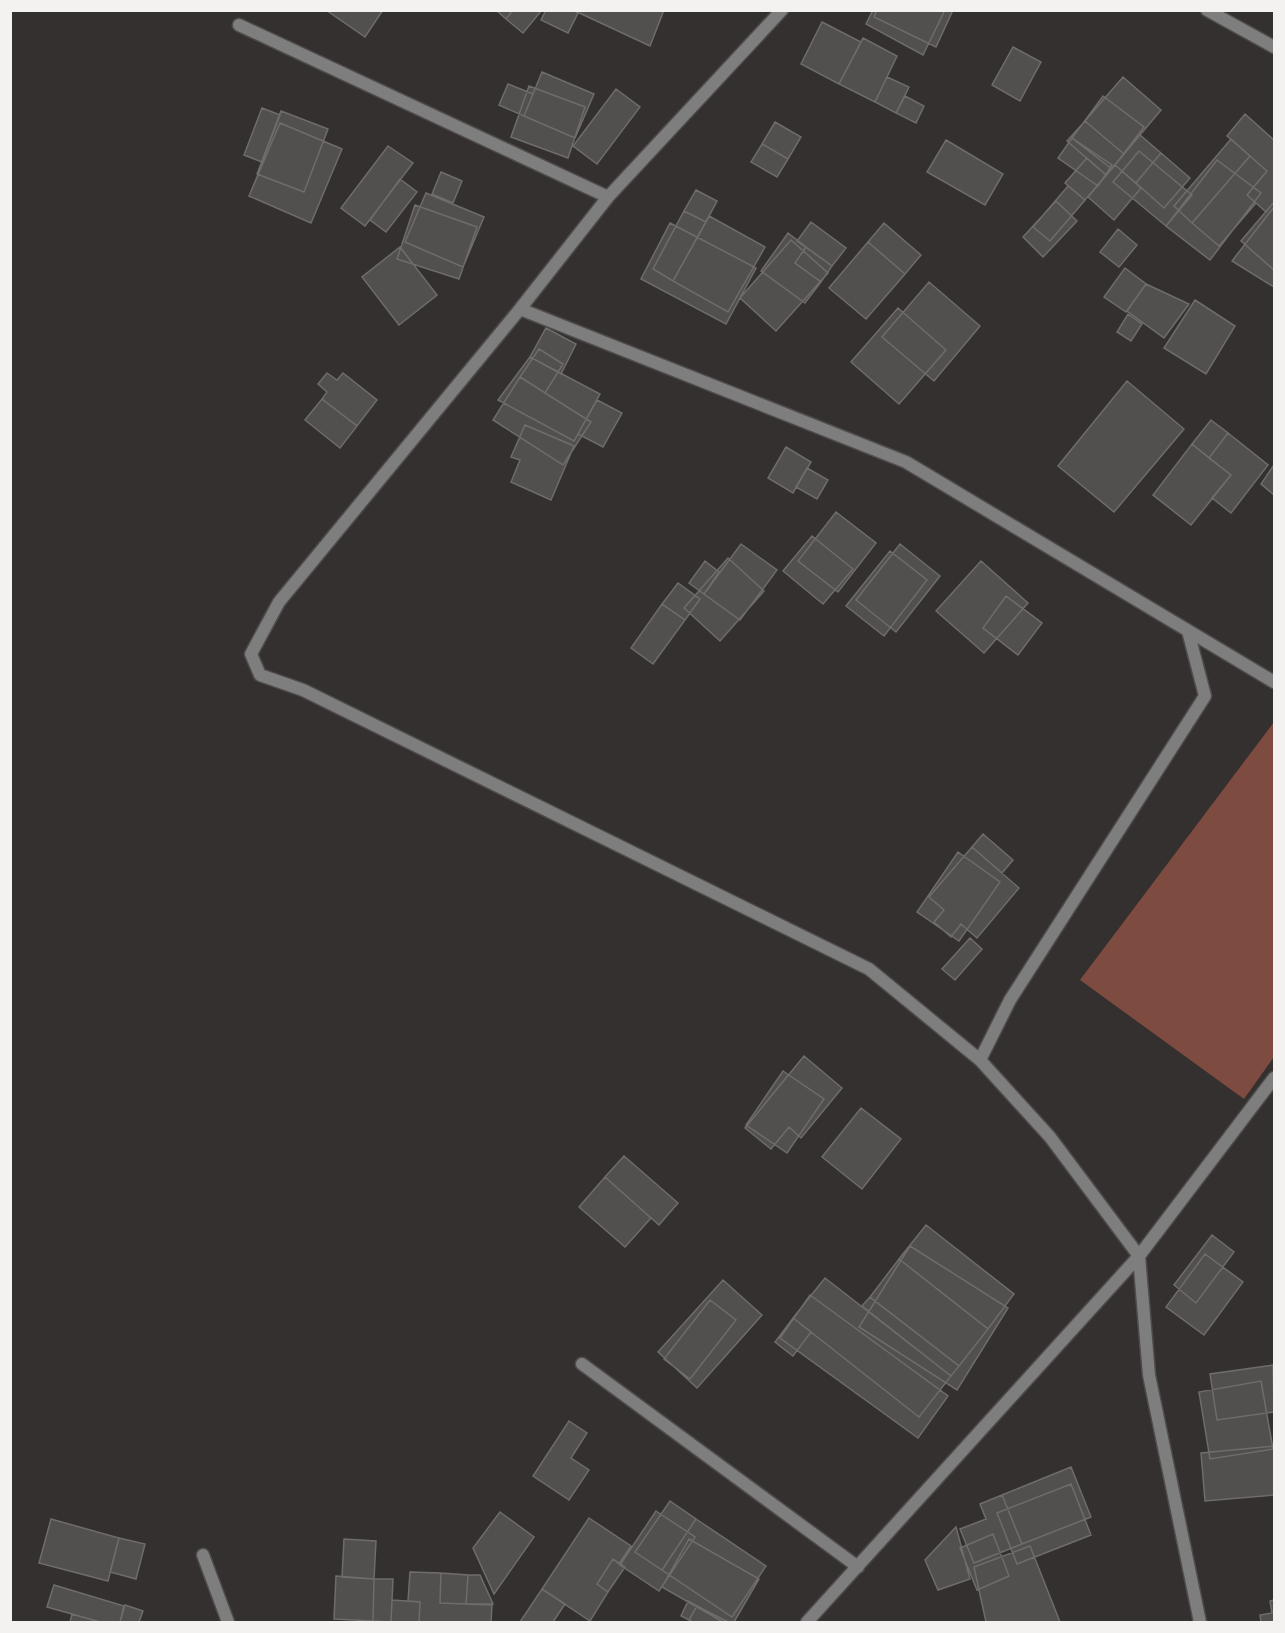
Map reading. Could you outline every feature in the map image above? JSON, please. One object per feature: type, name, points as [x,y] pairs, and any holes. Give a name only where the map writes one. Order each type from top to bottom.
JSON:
[{"type":"street","points":[[782,10],[608,197],[520,309],[279,602],[251,654],[260,675],[303,690],[869,969],[980,1060],[1050,1137],[1139,1256],[1149,1375],[1200,1623]]},
{"type":"street","points":[[1207,10],[1275,47]]},
{"type":"street","points":[[239,25],[608,197]]},
{"type":"street","points":[[520,309],[906,462],[1275,682]]},
{"type":"street","points":[[980,1060],[1010,1000],[1205,696],[1188,631]]},
{"type":"street","points":[[807,1623],[1139,1256],[1275,1078]]},
{"type":"street","points":[[582,1364],[858,1567]]},
{"type":"street","points":[[203,1555],[228,1623]]},
{"type":"shaded area","points":[[1274,722],[1274,1057],[1244,1099],[1080,980]]},
{"type":"building","points":[[326,10],[383,10],[365,37]]},
{"type":"building","points":[[496,10],[513,10],[506,19]]},
{"type":"building","points":[[513,10],[542,10],[523,33],[506,19]]},
{"type":"building","points":[[546,10],[573,10],[578,13],[568,33],[541,20]]},
{"type":"building","points":[[573,10],[664,10],[650,46]]},
{"type":"building","points":[[873,10],[945,10],[923,55],[866,24]]},
{"type":"building","points":[[877,10],[953,10],[936,47],[874,17]]},
{"type":"building","points":[[822,22],[861,42],[839,84],[801,64]]},
{"type":"building","points":[[863,38],[897,56],[875,102],[839,84]]},
{"type":"building","points":[[1013,47],[1041,62],[1020,101],[992,85]]},
{"type":"building","points":[[542,72],[594,94],[575,138],[524,116]]},
{"type":"building","points":[[887,77],[909,87],[896,113],[875,102]]},
{"type":"building","points":[[1123,77],[1161,110],[1124,154],[1085,121]]},
{"type":"building","points":[[508,84],[533,94],[524,116],[499,105]]},
{"type":"building","points":[[529,86],[585,107],[568,158],[511,137]]},
{"type":"building","points":[[616,89],[640,107],[597,164],[573,146]]},
{"type":"building","points":[[905,96],[924,106],[916,123],[896,113]]},
{"type":"building","points":[[1103,96],[1144,127],[1112,169],[1072,138]]},
{"type":"building","points":[[262,108],[280,115],[262,162],[244,155]]},
{"type":"building","points":[[281,111],[328,129],[304,192],[257,174]]},
{"type":"building","points":[[1245,114],[1274,140],[1274,202],[1266,212],[1247,195],[1267,171],[1227,136]]},
{"type":"building","points":[[1085,121],[1124,154],[1106,175],[1067,141]]},
{"type":"building","points":[[775,122],[801,137],[788,159],[762,144]]},
{"type":"building","points":[[280,123],[342,149],[311,223],[249,196]]},
{"type":"building","points":[[1140,135],[1161,153],[1136,183],[1115,165]]},
{"type":"building","points":[[1072,138],[1112,165],[1098,186],[1058,158]]},
{"type":"building","points":[[1231,139],[1250,156],[1192,223],[1174,206]]},
{"type":"building","points":[[946,140],[1003,174],[985,205],[927,172]]},
{"type":"building","points":[[762,144],[788,159],[777,177],[751,162]]},
{"type":"building","points":[[388,146],[413,163],[365,226],[341,208]]},
{"type":"building","points":[[1139,151],[1192,195],[1166,226],[1113,182]]},
{"type":"building","points":[[1161,153],[1190,178],[1164,208],[1136,183]]},
{"type":"building","points":[[1250,156],[1267,171],[1247,195],[1256,203],[1219,246],[1192,223]]},
{"type":"building","points":[[1087,158],[1106,175],[1085,200],[1065,183]]},
{"type":"building","points":[[1217,160],[1261,193],[1210,260],[1166,226]]},
{"type":"building","points":[[1115,165],[1141,188],[1114,220],[1088,197]]},
{"type":"building","points":[[441,172],[462,181],[453,203],[432,194]]},
{"type":"building","points":[[400,179],[417,192],[386,232],[370,220]]},
{"type":"building","points":[[1068,186],[1085,200],[1050,241],[1033,227]]},
{"type":"building","points":[[696,190],[717,201],[706,222],[684,211]]},
{"type":"building","points":[[426,193],[484,217],[463,267],[405,242]]},
{"type":"building","points":[[1056,201],[1077,221],[1043,257],[1023,237]]},
{"type":"building","points":[[1274,202],[1274,270],[1241,241]]},
{"type":"building","points":[[415,205],[477,227],[459,279],[397,259]]},
{"type":"building","points":[[1274,207],[1274,287],[1232,261]]},
{"type":"building","points":[[684,211],[706,222],[673,281],[653,269]]},
{"type":"building","points":[[709,216],[765,247],[728,312],[673,281]]},
{"type":"building","points":[[811,222],[846,248],[832,266],[797,241]]},
{"type":"building","points":[[670,223],[756,268],[726,324],[641,279]]},
{"type":"building","points":[[884,223],[921,255],[905,274],[868,242]]},
{"type":"building","points":[[1118,229],[1137,245],[1119,267],[1100,252]]},
{"type":"building","points":[[788,233],[806,247],[795,263],[821,282],[805,303],[761,271]]},
{"type":"building","points":[[791,240],[828,273],[776,331],[740,298]]},
{"type":"building","points":[[868,242],[905,274],[866,319],[829,288]]},
{"type":"building","points":[[400,247],[437,295],[399,325],[362,277]]},
{"type":"building","points":[[806,247],[832,266],[821,282],[795,263]]},
{"type":"building","points":[[1125,268],[1146,284],[1126,312],[1104,297]]},
{"type":"building","points":[[929,282],[980,326],[934,381],[882,337]]},
{"type":"building","points":[[1146,284],[1189,304],[1164,338],[1127,311]]},
{"type":"building","points":[[1195,300],[1235,326],[1206,374],[1164,348]]},
{"type":"building","points":[[898,308],[946,350],[899,404],[851,362]]},
{"type":"building","points":[[1128,314],[1142,324],[1131,341],[1117,332]]},
{"type":"building","points":[[546,328],[576,344],[561,374],[530,357]]},
{"type":"building","points":[[539,349],[563,364],[545,393],[520,377]]},
{"type":"building","points":[[530,357],[600,394],[574,441],[498,400]]},
{"type":"building","points":[[327,373],[337,380],[343,373],[377,400],[357,426],[322,399],[327,392],[318,384]]},
{"type":"building","points":[[520,377],[591,422],[563,465],[493,420]]},
{"type":"building","points":[[1127,381],[1184,429],[1114,512],[1058,466]]},
{"type":"building","points":[[322,399],[357,426],[340,448],[305,420]]},
{"type":"building","points":[[597,400],[622,413],[603,447],[578,434]]},
{"type":"building","points":[[1211,420],[1228,433],[1209,458],[1192,444]]},
{"type":"building","points":[[525,425],[574,446],[551,500],[511,482],[520,460],[511,457]]},
{"type":"building","points":[[1228,433],[1268,465],[1231,513],[1212,498],[1231,475],[1209,458]]},
{"type":"building","points":[[1192,444],[1231,475],[1191,525],[1153,495]]},
{"type":"building","points":[[786,447],[811,462],[793,493],[768,478]]},
{"type":"building","points":[[1274,465],[1274,495],[1261,484]]},
{"type":"building","points":[[807,468],[828,480],[817,499],[796,487]]},
{"type":"building","points":[[836,512],[876,543],[838,592],[798,561]]},
{"type":"building","points":[[812,536],[853,569],[823,604],[783,571]]},
{"type":"building","points":[[741,544],[777,570],[740,620],[704,594]]},
{"type":"building","points":[[900,544],[940,576],[896,632],[856,600]]},
{"type":"building","points":[[890,551],[927,580],[884,636],[846,606]]},
{"type":"building","points":[[728,558],[764,591],[720,641],[684,608]]},
{"type":"building","points":[[705,561],[719,572],[704,594],[689,583]]},
{"type":"building","points":[[981,561],[1028,603],[984,653],[936,611]]},
{"type":"building","points":[[678,583],[700,599],[685,620],[662,604]]},
{"type":"building","points":[[1006,596],[1042,623],[1018,655],[983,628]]},
{"type":"building","points":[[662,604],[685,620],[653,664],[631,648]]},
{"type":"building","points":[[983,834],[1013,860],[1002,873],[972,847]]},
{"type":"building","points":[[972,847],[1019,888],[977,938],[961,924],[951,937],[934,922],[944,910],[929,897]]},
{"type":"building","points":[[958,852],[1000,882],[959,941],[917,912]]},
{"type":"building","points":[[970,938],[982,949],[955,980],[942,969]]},
{"type":"building","points":[[804,1056],[842,1088],[801,1138],[789,1127],[771,1149],[745,1128]]},
{"type":"building","points":[[783,1071],[824,1099],[787,1153],[746,1125]]},
{"type":"building","points":[[861,1108],[901,1139],[862,1189],[822,1157]]},
{"type":"building","points":[[624,1156],[678,1203],[659,1225],[605,1177]]},
{"type":"building","points":[[605,1177],[651,1218],[625,1247],[579,1207]]},
{"type":"building","points":[[926,1225],[1014,1294],[988,1329],[899,1259]]},
{"type":"building","points":[[1212,1235],[1234,1252],[1196,1303],[1174,1285]]},
{"type":"building","points":[[910,1246],[1008,1308],[957,1390],[859,1327]]},
{"type":"building","points":[[1205,1254],[1243,1282],[1204,1335],[1166,1307]]},
{"type":"building","points":[[899,1259],[988,1329],[959,1366],[870,1297]]},
{"type":"building","points":[[825,1278],[951,1376],[919,1417],[793,1318]]},
{"type":"building","points":[[723,1280],[762,1315],[697,1388],[658,1352]]},
{"type":"building","points":[[810,1295],[948,1396],[918,1438],[780,1338]]},
{"type":"building","points":[[870,1297],[959,1366],[951,1376],[862,1306]]},
{"type":"building","points":[[710,1300],[736,1320],[690,1379],[664,1359]]},
{"type":"building","points":[[793,1318],[811,1332],[793,1356],[775,1342]]},
{"type":"building","points":[[1273,1365],[1274,1412],[1217,1420],[1210,1374]]},
{"type":"building","points":[[1261,1381],[1273,1449],[1210,1459],[1199,1392]]},
{"type":"building","points":[[569,1421],[587,1433],[571,1458],[589,1470],[569,1500],[533,1476]]},
{"type":"building","points":[[1274,1446],[1274,1495],[1205,1501],[1201,1453]]},
{"type":"building","points":[[1071,1467],[1091,1517],[1022,1544],[1002,1495]]},
{"type":"building","points":[[1071,1484],[1091,1535],[1017,1564],[997,1513]]},
{"type":"building","points":[[1002,1495],[1022,1544],[974,1563],[960,1529],[986,1519],[980,1504]]},
{"type":"building","points":[[670,1501],[696,1519],[662,1570],[635,1552]]},
{"type":"building","points":[[656,1511],[695,1537],[659,1591],[620,1565]]},
{"type":"building","points":[[500,1512],[534,1537],[494,1594],[473,1548]]},
{"type":"building","points":[[589,1518],[631,1546],[619,1564],[613,1559],[597,1584],[608,1592],[590,1621],[542,1589]]},
{"type":"building","points":[[51,1519],[119,1538],[108,1581],[39,1563]]},
{"type":"building","points":[[696,1519],[766,1566],[732,1617],[662,1570]]},
{"type":"building","points":[[956,1527],[970,1579],[938,1590],[925,1560]]},
{"type":"building","points":[[993,1534],[1009,1576],[977,1590],[960,1548]]},
{"type":"building","points":[[119,1538],[145,1544],[136,1579],[110,1572]]},
{"type":"building","points":[[344,1539],[376,1541],[374,1579],[342,1577]]},
{"type":"building","points":[[689,1539],[759,1579],[734,1622],[723,1622],[662,1587]]},
{"type":"building","points":[[1030,1546],[1060,1622],[986,1622],[974,1567]]},
{"type":"building","points":[[613,1559],[625,1567],[608,1592],[597,1584]]},
{"type":"building","points":[[410,1572],[441,1573],[440,1603],[492,1605],[491,1622],[419,1622],[420,1602],[408,1601]]},
{"type":"building","points":[[441,1573],[468,1575],[466,1604],[440,1603]]},
{"type":"building","points":[[468,1575],[480,1575],[493,1604],[466,1604]]},
{"type":"building","points":[[336,1576],[374,1579],[373,1621],[334,1619]]},
{"type":"building","points":[[374,1579],[393,1579],[391,1622],[373,1621]]},
{"type":"building","points":[[54,1585],[124,1606],[120,1622],[100,1622],[47,1607]]},
{"type":"building","points":[[542,1589],[565,1604],[553,1622],[520,1622]]},
{"type":"building","points":[[392,1600],[420,1602],[419,1622],[391,1622]]},
{"type":"building","points":[[1274,1600],[1274,1622],[1261,1622],[1260,1615],[1272,1613],[1270,1601]]},
{"type":"building","points":[[688,1601],[697,1606],[689,1620],[681,1616]]},
{"type":"building","points":[[125,1605],[143,1611],[139,1622],[120,1622]]},
{"type":"building","points":[[697,1606],[728,1622],[689,1620]]},
{"type":"building","points":[[72,1614],[100,1622],[70,1622]]}]
